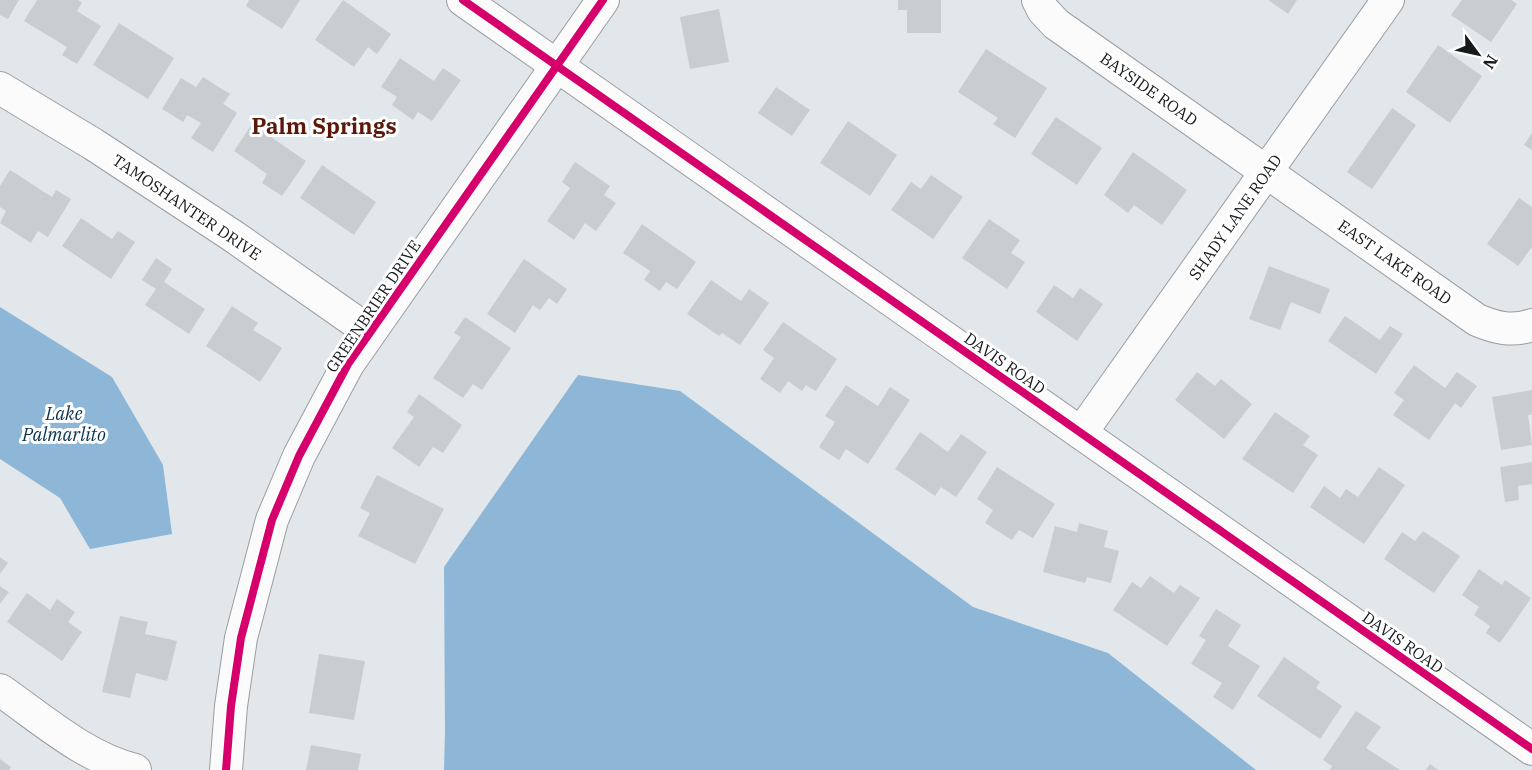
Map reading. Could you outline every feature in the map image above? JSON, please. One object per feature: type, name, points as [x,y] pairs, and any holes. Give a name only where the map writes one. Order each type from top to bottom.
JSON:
[{"type":"street","name":"DAVIS ROAD","points":[[463,0],[1532,749]]},
{"type":"street","name":"GREENBRIER DRIVE","points":[[226,770],[231,706],[241,638],[272,520],[299,456],[330,394],[370,332],[603,0]]},
{"type":"street","name":"BAYSIDE ROAD","points":[[1038,0],[1043,10],[1056,24],[1266,172]]},
{"type":"street","name":"SHADY LANE ROAD","points":[[1081,433],[1388,0]]},
{"type":"street","name":"TAMOSHANTER DRIVE","points":[[0,88],[93,144],[233,236],[370,332]]},
{"type":"street","name":"EAST LAKE ROAD","points":[[1266,172],[1478,320],[1494,327],[1512,329],[1532,325]]},
{"type":"street","points":[[0,690],[83,748],[116,765],[135,770]]},
{"type":"water","name":"Lake Palmarlito","points":[[0,307],[112,377],[163,465],[172,534],[90,549],[60,498],[0,459]]},
{"type":"water","points":[[578,375],[680,391],[973,607],[1108,653],[1256,770],[444,770],[444,567]]},
{"type":"building","points":[[0,0],[19,0],[8,19],[0,15]]},
{"type":"building","points":[[37,0],[78,0],[82,3],[77,11],[101,26],[77,64],[62,55],[67,47],[24,21]]},
{"type":"building","points":[[249,0],[300,0],[282,29],[246,6]]},
{"type":"building","points":[[343,0],[391,34],[377,54],[368,47],[354,67],[315,40]]},
{"type":"building","points":[[898,0],[941,0],[941,33],[907,33],[907,10],[898,10]]},
{"type":"building","points":[[1268,0],[1297,0],[1288,14]]},
{"type":"building","points":[[1462,0],[1511,0],[1517,4],[1491,42],[1451,15]]},
{"type":"building","points":[[719,9],[729,62],[690,69],[680,17]]},
{"type":"building","points":[[119,23],[174,58],[148,99],[93,65]]},
{"type":"building","points":[[1438,45],[1482,76],[1450,123],[1406,92]]},
{"type":"building","points":[[986,49],[1047,88],[1015,138],[993,124],[998,118],[958,92]]},
{"type":"building","points":[[400,58],[434,81],[443,68],[461,80],[432,121],[418,112],[413,120],[392,105],[397,97],[381,87]]},
{"type":"building","points":[[203,77],[230,94],[223,104],[237,113],[213,152],[191,138],[201,123],[187,115],[183,122],[162,109],[181,78],[196,87]]},
{"type":"building","points":[[776,87],[810,110],[792,136],[758,113]]},
{"type":"building","points":[[1392,108],[1416,125],[1372,189],[1347,172]]},
{"type":"building","points":[[1056,117],[1102,148],[1077,185],[1031,154]]},
{"type":"building","points":[[848,121],[897,155],[870,196],[820,163]]},
{"type":"building","points":[[252,124],[306,161],[282,196],[262,183],[267,174],[234,151]]},
{"type":"building","points":[[1532,133],[1532,150],[1524,145]]},
{"type":"building","points":[[1133,152],[1187,190],[1162,225],[1134,205],[1128,213],[1104,195]]},
{"type":"building","points":[[575,162],[610,186],[604,195],[616,203],[596,231],[585,223],[574,240],[547,221],[570,188],[562,182]]},
{"type":"building","points":[[322,165],[376,202],[354,235],[300,198]]},
{"type":"building","points":[[10,170],[52,197],[56,190],[71,199],[48,237],[38,231],[31,243],[0,223],[6,211],[0,207],[0,186]]},
{"type":"building","points":[[931,175],[963,197],[933,239],[891,210],[911,182],[921,189]]},
{"type":"building","points":[[1519,198],[1532,207],[1532,247],[1518,266],[1487,244]]},
{"type":"building","points":[[81,218],[112,239],[118,231],[135,242],[111,279],[62,246]]},
{"type":"building","points":[[989,219],[1020,240],[1011,253],[1025,262],[1007,289],[962,258]]},
{"type":"building","points":[[642,224],[696,262],[677,289],[666,282],[660,291],[644,280],[650,271],[623,253]]},
{"type":"building","points":[[156,258],[172,269],[164,282],[205,309],[189,334],[145,305],[156,289],[142,280]]},
{"type":"building","points":[[524,259],[567,289],[557,304],[549,298],[540,310],[533,305],[515,333],[487,314]]},
{"type":"building","points":[[1269,266],[1330,289],[1320,314],[1291,302],[1280,330],[1249,319]]},
{"type":"building","points":[[711,280],[741,301],[749,289],[769,303],[740,345],[722,333],[719,336],[687,314]]},
{"type":"building","points":[[1054,285],[1073,298],[1080,288],[1103,304],[1077,341],[1036,312]]},
{"type":"building","points":[[232,306],[258,323],[253,330],[282,348],[260,382],[206,346]]},
{"type":"building","points":[[1345,316],[1380,340],[1390,326],[1403,334],[1376,374],[1328,341]]},
{"type":"building","points":[[465,317],[511,348],[482,390],[473,384],[463,398],[433,378],[461,337],[454,333]]},
{"type":"building","points":[[783,322],[837,359],[816,391],[806,385],[802,391],[788,381],[780,393],[760,379],[774,358],[763,350]]},
{"type":"building","points":[[1414,365],[1445,388],[1457,372],[1477,386],[1461,408],[1455,403],[1429,440],[1393,415],[1404,400],[1394,393]]},
{"type":"building","points":[[1197,372],[1215,386],[1221,379],[1252,404],[1224,439],[1175,400]]},
{"type":"building","points":[[846,385],[878,406],[890,387],[910,400],[868,464],[846,449],[839,460],[819,447],[835,422],[825,416]]},
{"type":"building","points":[[1532,390],[1532,414],[1528,415],[1532,445],[1501,450],[1492,397]]},
{"type":"building","points":[[419,394],[462,425],[443,453],[433,447],[419,467],[392,448],[414,417],[407,412]]},
{"type":"building","points":[[1275,412],[1310,436],[1303,445],[1318,455],[1293,493],[1242,459]]},
{"type":"building","points":[[920,432],[948,452],[961,434],[987,452],[956,497],[941,487],[935,496],[895,469]]},
{"type":"building","points":[[1532,462],[1532,484],[1518,486],[1519,500],[1505,502],[1500,467]]},
{"type":"building","points":[[997,467],[1055,504],[1033,538],[1019,530],[1012,540],[985,523],[993,510],[977,499]]},
{"type":"building","points":[[1379,467],[1405,485],[1364,544],[1310,507],[1324,486],[1340,498],[1346,489],[1358,497]]},
{"type":"building","points":[[377,475],[444,509],[415,564],[358,536],[370,513],[360,508]]},
{"type":"building","points":[[1079,523],[1108,531],[1104,547],[1119,551],[1111,583],[1087,577],[1085,583],[1043,572],[1055,526],[1077,532]]},
{"type":"building","points":[[1423,531],[1460,556],[1434,593],[1384,559],[1402,532],[1415,541]]},
{"type":"building","points":[[0,557],[8,563],[0,574]]},
{"type":"building","points":[[1479,569],[1502,585],[1505,580],[1531,598],[1500,643],[1486,633],[1490,626],[1474,615],[1479,607],[1462,595]]},
{"type":"building","points":[[1150,576],[1174,593],[1180,585],[1200,598],[1167,646],[1113,610],[1132,582],[1141,588]]},
{"type":"building","points":[[0,586],[9,592],[0,604]]},
{"type":"building","points":[[27,593],[50,610],[57,599],[75,612],[68,622],[82,632],[62,661],[7,622]]},
{"type":"building","points":[[1216,609],[1241,625],[1228,646],[1260,666],[1233,710],[1213,697],[1222,683],[1191,664],[1206,640],[1199,636]]},
{"type":"building","points":[[120,616],[148,622],[145,634],[177,641],[167,681],[136,673],[130,698],[102,692]]},
{"type":"building","points":[[319,654],[365,661],[354,720],[309,713]]},
{"type":"building","points":[[1284,657],[1320,682],[1316,688],[1342,706],[1320,739],[1257,696]]},
{"type":"building","points":[[1356,711],[1381,727],[1366,748],[1400,770],[1330,770],[1332,766],[1323,760]]},
{"type":"building","points":[[311,745],[361,754],[358,770],[306,770]]},
{"type":"building","points":[[0,759],[11,767],[9,770],[0,770]]},
{"type":"building","points":[[1430,764],[1438,770],[1426,770]]},
{"type":"cycle path","points":[[463,0],[1532,749]]},
{"type":"cycle path","points":[[226,770],[231,706],[241,638],[272,520],[299,456],[348,364],[603,0]]},
{"type":"district","name":"Palm Springs","points":[[324,125]]}]
